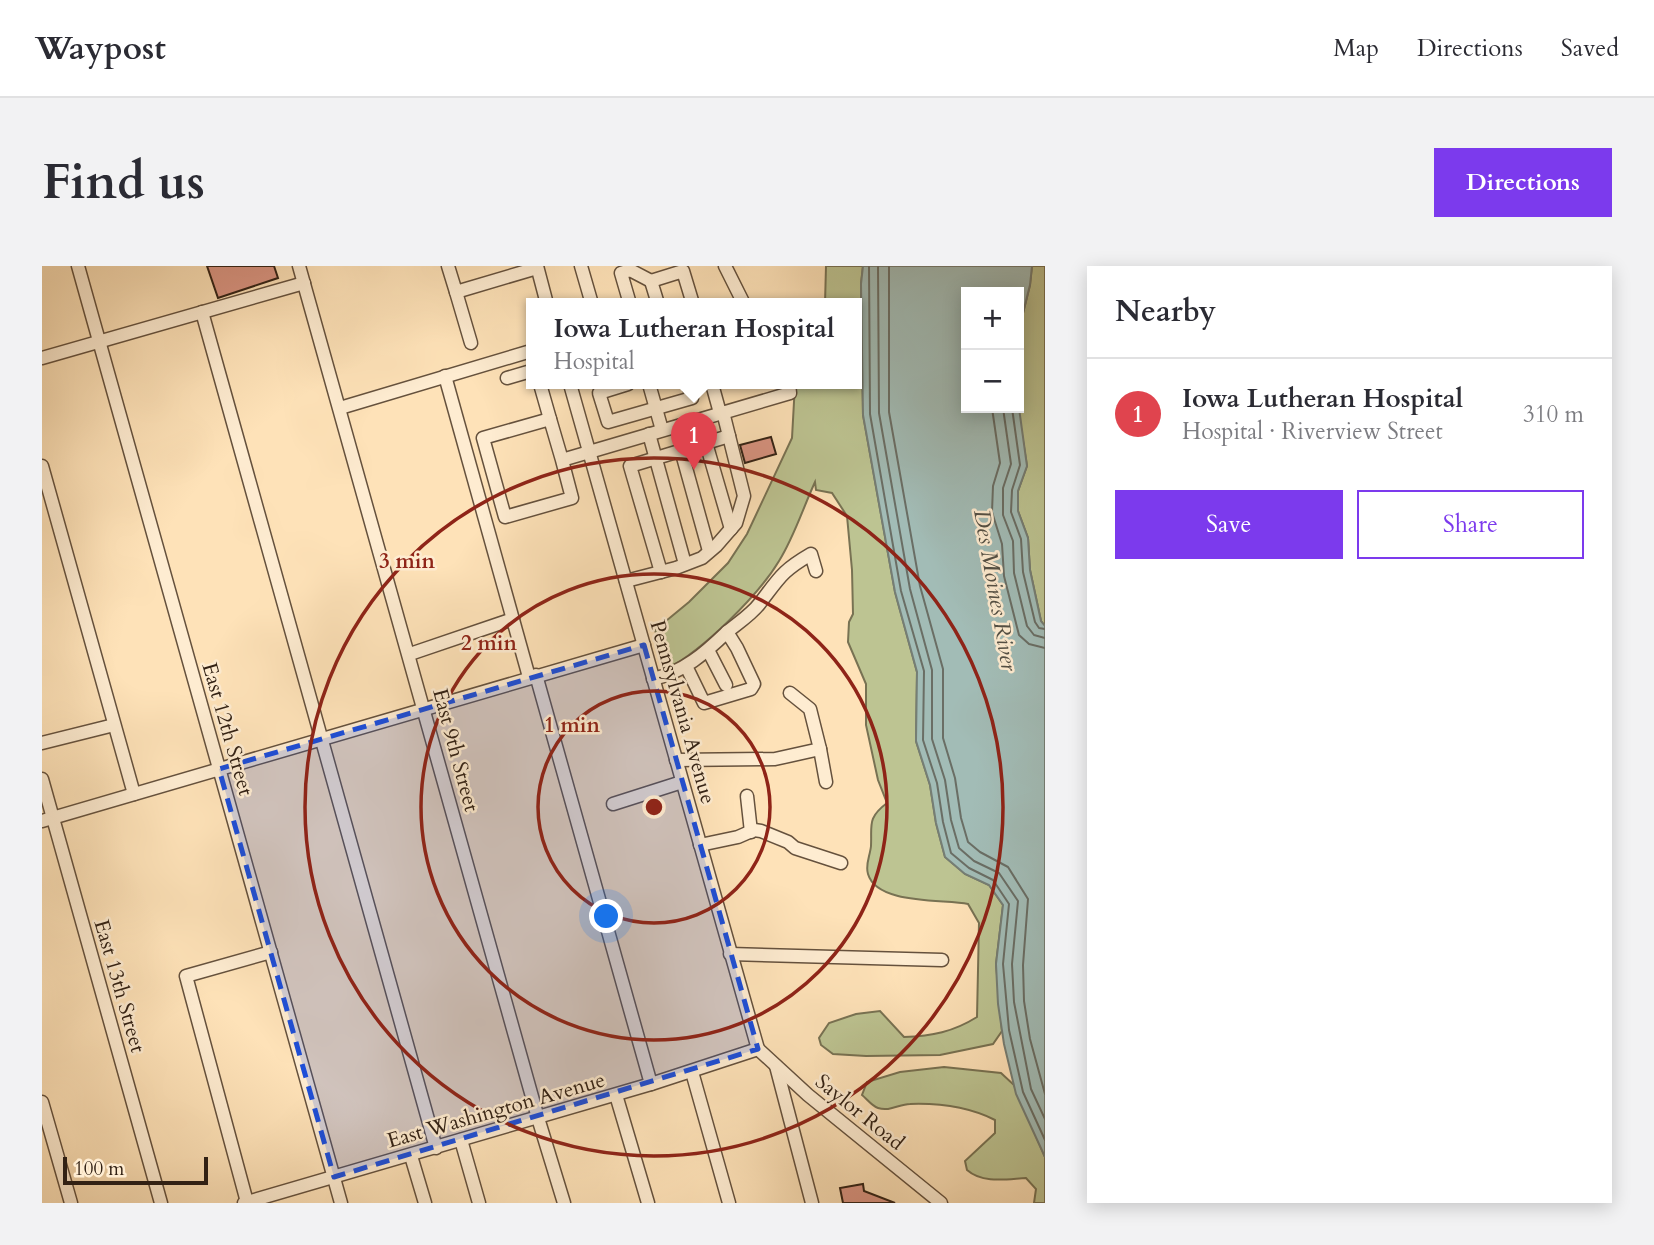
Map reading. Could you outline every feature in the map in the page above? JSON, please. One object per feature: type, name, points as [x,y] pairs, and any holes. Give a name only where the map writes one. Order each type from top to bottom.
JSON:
[{"type":"street","name":"East 12th Street","points":[[78,266],[341,1203]]},
{"type":"street","name":"East 9th Street","points":[[299,266],[564,1203]]},
{"type":"street","points":[[448,266],[471,343]]},
{"type":"street","points":[[581,266],[590,298]]},
{"type":"street","points":[[725,266],[741,298]]},
{"type":"street","points":[[456,292],[537,267],[545,298]]},
{"type":"street","points":[[628,298],[621,273],[630,270],[651,281],[683,271],[691,298]]},
{"type":"street","points":[[651,281],[656,298]]},
{"type":"street","points":[[42,358],[304,283]]},
{"type":"street","points":[[202,312],[436,1148]]},
{"type":"street","points":[[340,408],[526,352]]},
{"type":"street","points":[[507,378],[526,372]]},
{"type":"street","points":[[444,376],[650,1084]]},
{"type":"street","points":[[541,389],[562,460],[572,498],[505,517],[483,438],[550,419]]},
{"type":"street","name":"Pennsylvania Avenue","points":[[571,389],[758,1049]]},
{"type":"street","points":[[612,389],[599,393],[608,422],[692,398],[689,389]]},
{"type":"street","points":[[650,389],[656,410],[656,457],[685,565]]},
{"type":"street","points":[[626,581],[702,558],[736,523],[744,496],[714,389]]},
{"type":"street","points":[[562,460],[722,413],[787,389]]},
{"type":"street","points":[[662,572],[630,466],[729,436]]},
{"type":"street","points":[[706,443],[731,529]]},
{"type":"street","points":[[681,450],[709,551]]},
{"type":"street","points":[[42,466],[134,794]]},
{"type":"street","points":[[653,679],[686,666],[708,650],[760,604],[779,576],[792,565],[811,554],[816,571]]},
{"type":"street","points":[[410,654],[513,619]]},
{"type":"street","points":[[686,666],[704,703],[751,689],[754,684],[727,632]]},
{"type":"street","points":[[47,820],[424,707],[644,645]]},
{"type":"street","points":[[708,650],[726,685]]},
{"type":"street","points":[[790,693],[810,709],[826,782]]},
{"type":"street","points":[[42,743],[114,725]]},
{"type":"street","points":[[676,760],[775,760],[820,749]]},
{"type":"street","name":"East 13th Street","points":[[42,779],[47,820],[161,1203]]},
{"type":"street","points":[[612,804],[682,782]]},
{"type":"street","points":[[747,796],[751,832]]},
{"type":"street","points":[[700,845],[761,831],[788,842],[795,848],[841,863]]},
{"type":"street","points":[[249,1202],[186,976],[271,952]]},
{"type":"street","points":[[730,954],[942,960]]},
{"type":"street","name":"East Washington Avenue","points":[[249,1202],[616,1095],[758,1049]]},
{"type":"street","name":"Saylor Road","points":[[758,1049],[941,1203]]},
{"type":"street","points":[[776,1066],[812,1203]]},
{"type":"street","points":[[692,1072],[729,1203]]},
{"type":"street","points":[[616,1095],[648,1203]]},
{"type":"street","points":[[42,1102],[71,1203]]},
{"type":"street","points":[[461,1140],[479,1203]]},
{"type":"street","points":[[411,1156],[425,1203]]},
{"type":"highlighted area","points":[[644,645],[758,1049],[334,1177],[219,769]]},
{"type":"green space","points":[[826,266],[863,266],[861,298],[825,298]]},
{"type":"green space","points":[[1032,266],[1045,266],[1045,626],[1041,621],[1030,570],[1028,538],[1018,511],[1018,491],[1027,466],[1019,413],[1024,413],[1024,309]]},
{"type":"green space","points":[[862,350],[863,415],[895,592],[917,672],[916,741],[930,785],[936,823],[945,857],[965,874],[989,885],[1003,905],[996,964],[1002,1031],[993,1044],[940,1055],[866,1056],[833,1054],[821,1045],[819,1038],[829,1023],[856,1014],[880,1011],[904,1037],[942,1032],[977,1017],[979,923],[968,904],[897,896],[874,884],[868,874],[873,818],[887,803],[878,780],[866,725],[866,684],[848,642],[849,622],[853,614],[847,516],[832,493],[816,490],[815,482],[789,542],[770,575],[744,606],[713,636],[667,669],[655,630],[689,602],[728,563],[747,534],[792,438],[795,389],[862,389]]},
{"type":"green space","points":[[944,1067],[1001,1073],[1014,1085],[1045,1157],[1045,1203],[1034,1203],[1036,1189],[1026,1178],[988,1179],[967,1170],[965,1161],[995,1133],[995,1120],[975,1112],[943,1105],[910,1104],[882,1109],[874,1106],[862,1095],[867,1082],[900,1072]]},
{"type":"water","name":"Des Moines River","points":[[863,266],[1032,266],[1024,309],[1024,287],[961,287],[961,413],[1020,413],[1027,466],[1018,491],[1018,511],[1028,538],[1030,570],[1041,621],[1045,626],[1045,1157],[1016,1094],[1004,1044],[996,964],[1003,905],[989,885],[965,874],[945,857],[930,785],[916,741],[917,672],[895,592],[863,415]]},
{"type":"building","points":[[207,266],[274,266],[278,278],[218,298]]},
{"type":"building","points":[[771,437],[776,454],[745,463],[740,445]]},
{"type":"building","points":[[863,1184],[864,1191],[895,1203],[843,1203],[840,1188]]},
{"type":"place","name":"Iowa Lutheran Hospital","points":[[694,470]]}]
